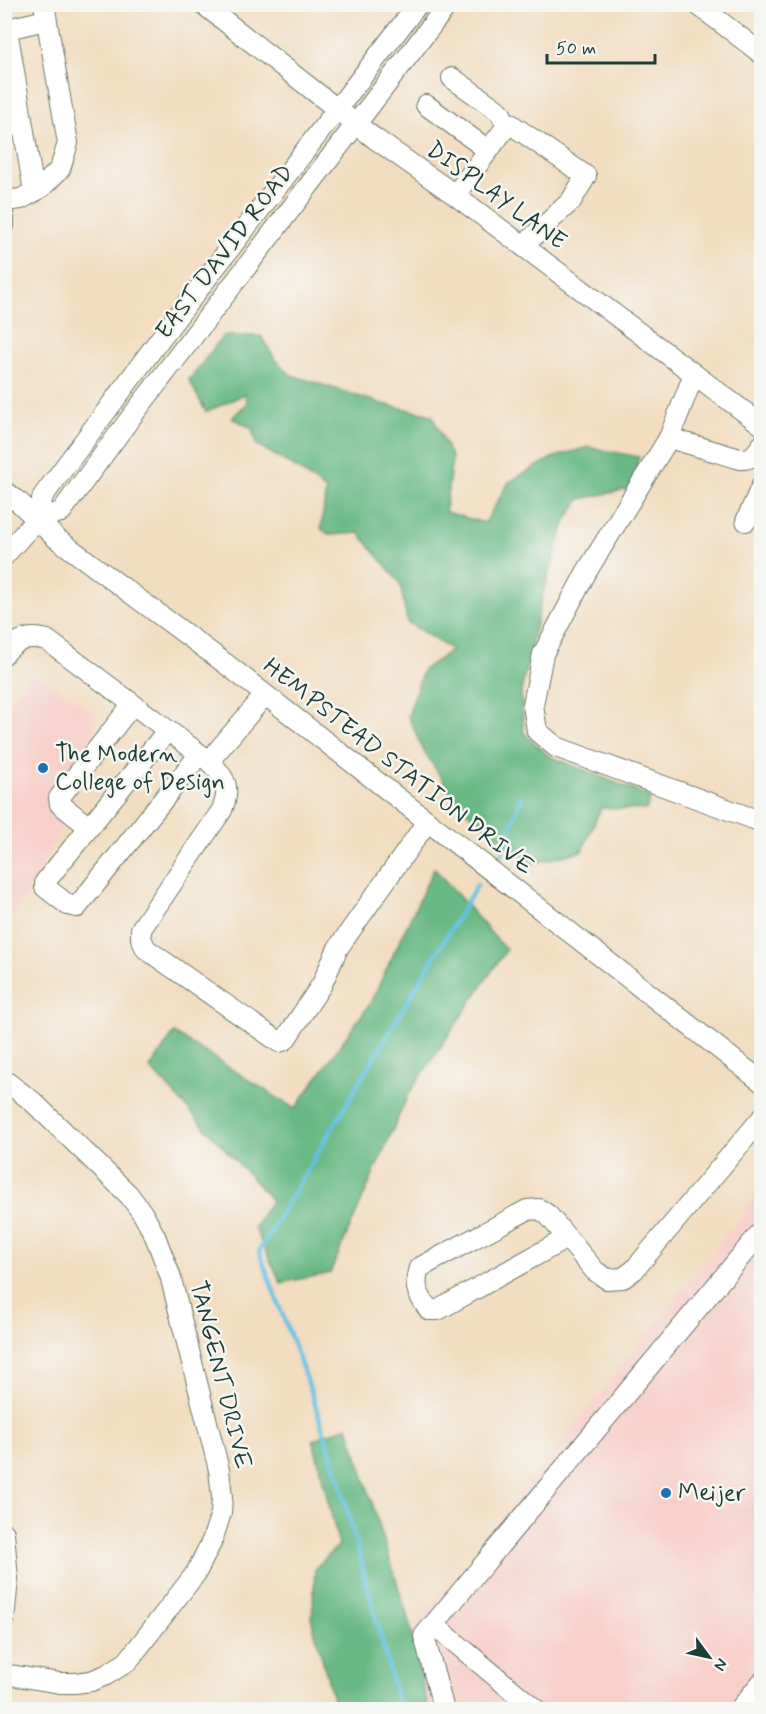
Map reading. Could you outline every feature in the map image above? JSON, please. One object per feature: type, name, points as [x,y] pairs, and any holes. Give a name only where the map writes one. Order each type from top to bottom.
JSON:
[{"type":"street","name":"DISPLAY LANE","points":[[203,4],[434,182],[455,195],[762,425]]},
{"type":"street","name":"EAST DAVID ROAD","points":[[4,556],[37,519],[43,496],[140,366],[418,4]]},
{"type":"street","name":"EAST DAVID ROAD","points":[[37,519],[61,512],[448,4]]},
{"type":"street","points":[[697,4],[762,54]]},
{"type":"street","points":[[4,201],[21,199],[34,192],[42,187],[60,169],[69,143],[45,12],[7,29],[34,192]]},
{"type":"street","points":[[452,78],[500,112],[507,126]]},
{"type":"street","points":[[426,105],[488,150]]},
{"type":"street","points":[[455,195],[509,123],[586,177],[571,201],[523,246]]},
{"type":"street","points":[[4,217],[4,226]]},
{"type":"street","points":[[694,374],[669,438],[587,571],[543,654],[533,705],[537,731],[556,747],[762,822]]},
{"type":"street","points":[[669,438],[755,465]]},
{"type":"street","points":[[755,465],[753,456],[762,445]]},
{"type":"street","points":[[746,521],[762,485]]},
{"type":"street","name":"HEMPSTEAD STATION DRIVE","points":[[4,491],[56,538],[265,695],[762,1082]]},
{"type":"street","points":[[4,654],[13,644],[25,638],[35,637],[47,640],[204,758],[219,772],[227,787],[227,797],[222,810],[141,929],[141,938],[146,950],[279,1042],[285,1040],[322,984],[338,948],[427,822]]},
{"type":"street","points":[[167,731],[45,882],[45,887],[68,905],[77,907],[204,758],[265,695]]},
{"type":"street","points":[[89,827],[60,804],[58,798],[132,705]]},
{"type":"street","name":"TANGENT DRIVE","points":[[4,1080],[32,1101],[129,1195],[155,1236],[170,1275],[219,1470],[222,1497],[217,1530],[196,1573],[127,1662],[106,1675],[75,1683],[60,1683],[4,1674]]},
{"type":"street","points":[[567,1238],[438,1310],[429,1310],[418,1294],[415,1279],[419,1268],[527,1210],[539,1209],[548,1215],[595,1271],[607,1280],[623,1278],[634,1270],[762,1118]]},
{"type":"street","points":[[444,1710],[424,1636],[762,1232]]},
{"type":"street","points":[[4,1533],[8,1579],[4,1620]]},
{"type":"street","points":[[434,1625],[536,1710]]},
{"type":"street","points":[[739,1710],[762,1682]]},
{"type":"shaded area","name":"The Modern College of Design","points":[[33,673],[97,714],[66,822],[13,917],[4,910],[4,710]]},
{"type":"shaded area","name":"Meijer","points":[[761,1191],[761,1709],[424,1709],[408,1636]]},
{"type":"green space","points":[[223,336],[261,336],[275,359],[291,375],[383,404],[432,415],[452,458],[445,512],[485,523],[509,482],[552,458],[588,447],[639,457],[629,489],[580,499],[566,520],[543,592],[521,691],[524,733],[549,756],[651,797],[646,810],[601,808],[582,851],[531,864],[459,805],[422,748],[408,716],[423,670],[452,650],[407,622],[400,583],[359,533],[330,535],[321,529],[326,490],[296,468],[256,444],[252,428],[232,418],[247,403],[245,394],[206,412],[189,380]]},
{"type":"green space","points":[[434,868],[506,950],[408,1095],[330,1273],[281,1283],[254,1227],[272,1200],[150,1068],[174,1033],[295,1109],[371,1002]]},
{"type":"green space","points":[[348,1426],[410,1624],[428,1709],[336,1709],[312,1622],[315,1568],[339,1545],[313,1440]]},
{"type":"waterway","points":[[502,854],[521,797]]},
{"type":"waterway","points":[[400,1710],[339,1478],[309,1386],[259,1251],[477,885]]},
{"type":"place","name":"The Modern College of Design","points":[[43,768]]},
{"type":"place","name":"Meijer","points":[[666,1493]]}]
